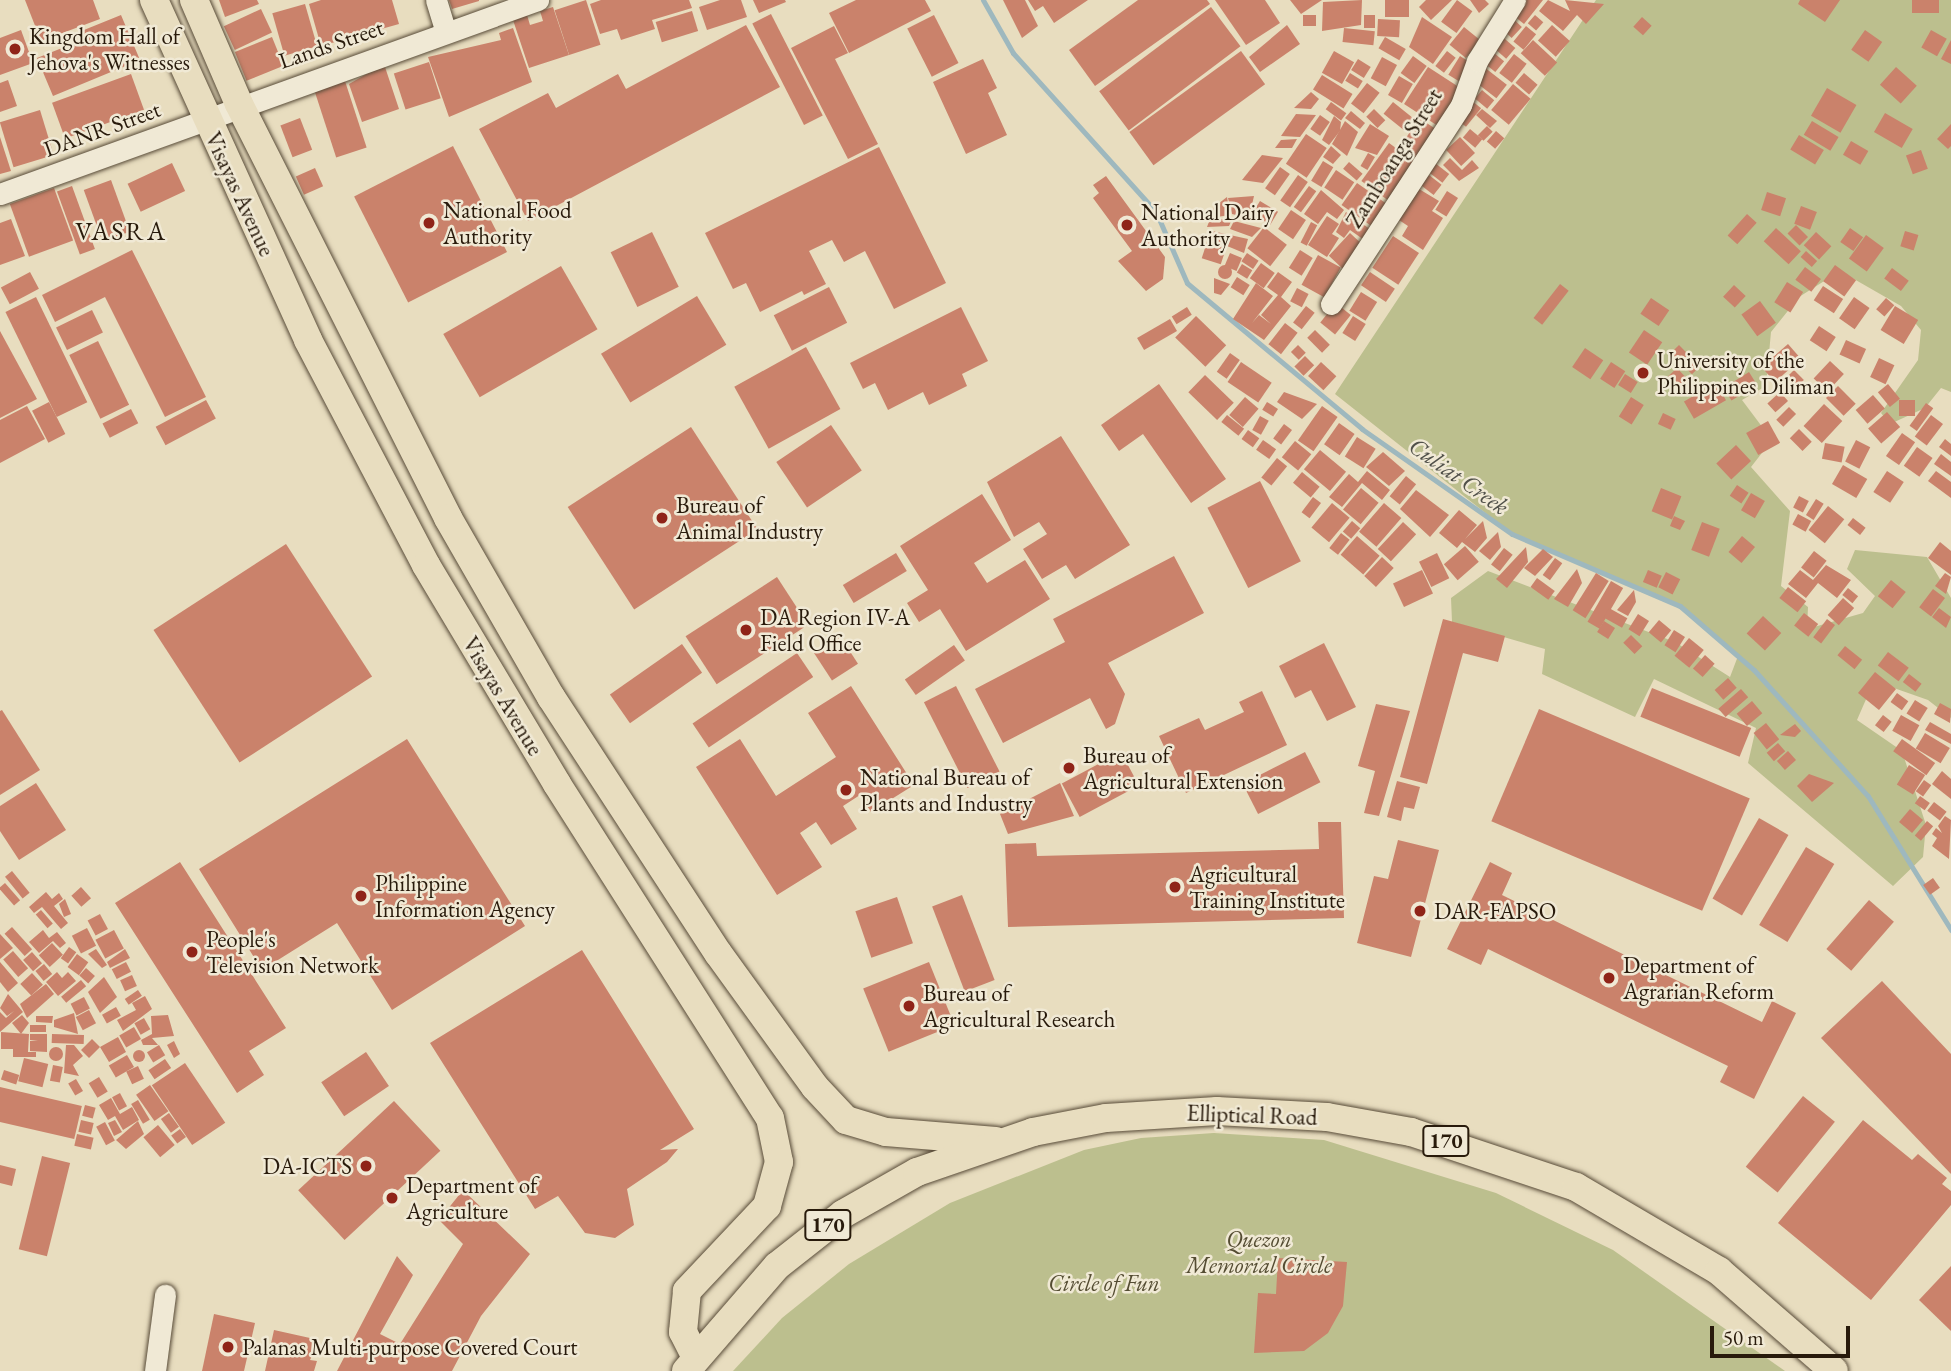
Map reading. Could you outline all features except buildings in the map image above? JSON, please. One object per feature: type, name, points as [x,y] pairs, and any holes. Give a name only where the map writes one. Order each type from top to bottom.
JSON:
[{"type":"main road","name":"Visayas Avenue","points":[[154,0],[222,112],[448,518],[640,836],[815,1087],[846,1120],[886,1132],[996,1142]]},
{"type":"main road","name":"Visayas Avenue","points":[[194,0],[222,112],[378,477],[500,693],[751,1080],[778,1141],[776,1183],[767,1206],[687,1292],[683,1332],[691,1364]]},
{"type":"main road","points":[[604,856],[631,849],[640,836]]},
{"type":"main road","points":[[624,886],[639,871],[659,864]]},
{"type":"main road","name":"Elliptical Road","points":[[691,1364],[755,1288],[843,1213],[917,1172],[996,1142],[1107,1118],[1229,1111],[1363,1122],[1467,1147],[1576,1187],[1674,1241],[1762,1304],[1834,1371]]},
{"type":"street","points":[[436,0],[446,32]]},
{"type":"street","name":"Lands Street","points":[[222,112],[538,0]]},
{"type":"street","name":"Zamboanga Street","points":[[1331,304],[1461,104],[1477,61],[1514,0]]},
{"type":"street","name":"DANR Street","points":[[0,194],[222,112]]},
{"type":"street","points":[[155,1371],[165,1295]]},
{"type":"green space","points":[[1596,0],[1951,0],[1951,392],[1941,388],[1925,408],[1890,424],[1881,413],[1918,360],[1921,330],[1901,306],[1840,271],[1799,297],[1771,332],[1766,386],[1742,400],[1772,440],[1751,467],[1790,511],[1781,586],[1808,607],[1807,629],[1863,613],[1875,596],[1847,569],[1855,550],[1927,557],[1951,598],[1951,718],[1928,700],[1874,681],[1857,720],[1902,751],[1926,825],[1923,857],[1893,886],[1748,763],[1756,728],[1654,679],[1635,717],[1542,674],[1545,649],[1452,622],[1451,598],[1488,571],[1675,642],[1730,677],[1738,656],[1680,606],[1512,534],[1335,394]]},
{"type":"green space","name":"Quezon Memorial Circle","points":[[1214,1133],[1324,1140],[1496,1193],[1613,1250],[1785,1371],[733,1371],[782,1318],[849,1264],[950,1203],[1084,1150],[1141,1138]]},
{"type":"waterway","name":"Culiat Creek","points":[[983,0],[1013,53],[1156,212],[1187,283],[1362,429],[1512,534],[1680,606],[1754,670],[1868,796],[1951,930]]},
{"type":"place","name":"Kingdom Hall of Jehova's Witnesses","points":[[15,49]]},
{"type":"place","name":"National Food Authority","points":[[429,223]]},
{"type":"place","name":"National Dairy Authority","points":[[1127,225]]},
{"type":"place","name":"University of the Philippines Diliman","points":[[1643,373]]},
{"type":"place","name":"Bureau of Animal Industry","points":[[662,518]]},
{"type":"place","name":"DA Region IV-A Field Office","points":[[746,630]]},
{"type":"place","name":"Bureau of Agricultural Extension","points":[[1069,768]]},
{"type":"place","name":"National Bureau of Plants and Industry","points":[[846,790]]},
{"type":"place","name":"Agricultural Training Institute","points":[[1175,887]]},
{"type":"place","name":"Philippine Information Agency","points":[[361,896]]},
{"type":"place","name":"DAR-FAPSO","points":[[1420,911]]},
{"type":"place","name":"People's Television Network","points":[[192,952]]},
{"type":"place","name":"Department of Agrarian Reform","points":[[1609,978]]},
{"type":"place","name":"Bureau of Agricultural Research","points":[[909,1006]]},
{"type":"place","name":"DA-ICTS","points":[[366,1166]]},
{"type":"place","name":"Department of Agriculture","points":[[392,1198]]},
{"type":"place","name":"Palanas Multi-purpose Covered Court","points":[[228,1347]]},
{"type":"district","name":"VASRA","points":[[121,232]]},
{"type":"park label","name":"Circle of Fun","points":[[1104,1283]]}]
